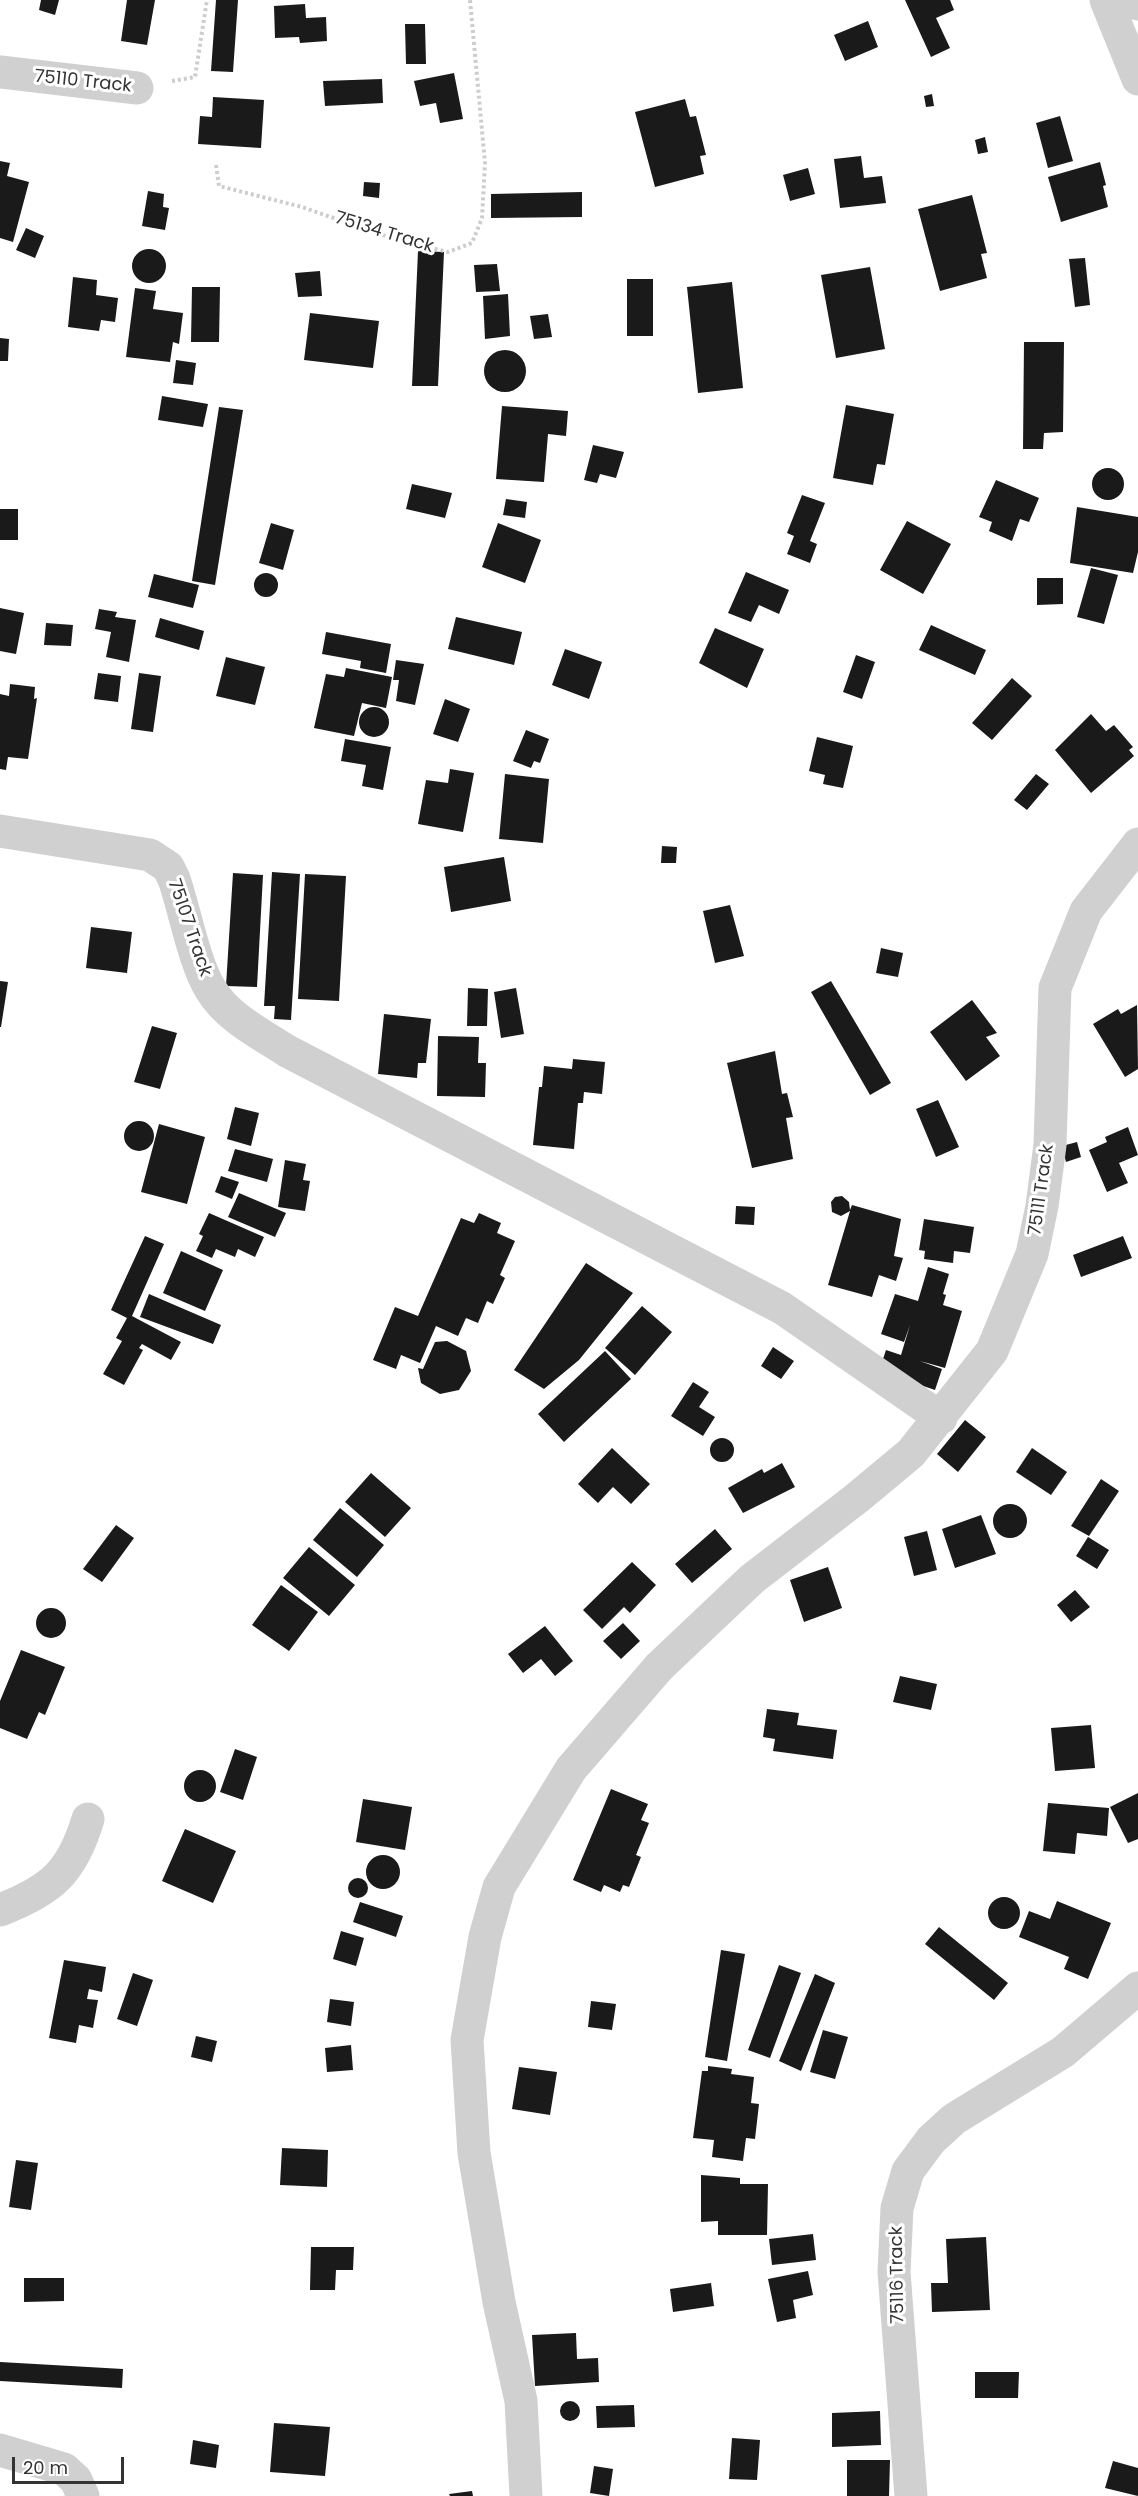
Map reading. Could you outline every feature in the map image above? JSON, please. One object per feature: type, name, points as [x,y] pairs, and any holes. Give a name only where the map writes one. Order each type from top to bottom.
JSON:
[{"type":"street","points":[[1106,0],[1138,79]]},
{"type":"street","name":"75110 Track","points":[[0,72],[137,88]]},
{"type":"street","name":"75107 Track","points":[[0,831],[150,855],[168,867],[174,879],[201,968],[211,991],[235,1017],[287,1051],[782,1308],[941,1418]]},
{"type":"street","name":"75111 Track","points":[[526,2496],[521,2401],[499,2302],[474,2153],[466,2040],[485,1937],[499,1887],[571,1769],[659,1667],[752,1579],[911,1453],[992,1351],[1032,1254],[1042,1206],[1050,1145],[1055,988],[1086,911],[1138,844]]},
{"type":"street","points":[[0,1910],[25,1900],[63,1873],[79,1849],[88,1819]]},
{"type":"street","name":"75116 Track","points":[[911,2496],[894,2272],[897,2208],[908,2170],[931,2140],[954,2119],[1063,2052],[1138,1988]]},
{"type":"street","points":[[0,2450],[64,2469],[76,2480],[83,2496]]},
{"type":"path","name":"75110 Track","points":[[137,88],[195,77],[207,0]]},
{"type":"path","name":"75134 Track","points":[[216,165],[219,186],[302,207],[394,239],[448,252],[472,243],[482,218],[485,163],[470,0]]},
{"type":"building","points":[[41,0],[59,0],[55,15],[39,10]]},
{"type":"building","points":[[127,0],[155,0],[147,45],[121,41]]},
{"type":"building","points":[[216,0],[238,0],[233,72],[211,71]]},
{"type":"building","points":[[905,0],[950,0],[954,10],[936,18],[950,48],[931,57]]},
{"type":"building","points":[[305,4],[306,18],[326,17],[327,41],[300,43],[299,37],[275,38],[274,6]]},
{"type":"building","points":[[868,21],[878,47],[845,61],[834,35]]},
{"type":"building","points":[[405,24],[425,24],[426,64],[406,64]]},
{"type":"building","points":[[454,73],[463,119],[440,123],[436,103],[420,106],[414,81]]},
{"type":"building","points":[[382,79],[383,103],[325,106],[323,81]]},
{"type":"building","points":[[932,94],[934,106],[926,107],[924,96]]},
{"type":"building","points":[[213,97],[264,100],[261,148],[198,144],[200,116],[212,117]]},
{"type":"building","points":[[685,99],[690,117],[696,116],[706,155],[700,156],[704,174],[655,187],[635,112]]},
{"type":"building","points":[[1060,116],[1073,161],[1048,168],[1036,123]]},
{"type":"building","points":[[985,137],[988,152],[978,154],[975,140]]},
{"type":"building","points":[[861,156],[864,178],[882,176],[886,203],[840,208],[834,159]]},
{"type":"building","points":[[0,161],[10,163],[7,176],[29,182],[13,242],[0,238]]},
{"type":"building","points":[[1100,162],[1106,185],[1103,186],[1108,207],[1061,222],[1048,177]]},
{"type":"building","points":[[808,168],[815,194],[790,201],[783,175]]},
{"type":"building","points":[[364,182],[380,183],[379,198],[363,196]]},
{"type":"building","points":[[148,191],[164,194],[163,207],[169,208],[165,230],[142,226]]},
{"type":"building","points":[[582,192],[582,217],[491,218],[491,194]]},
{"type":"building","points":[[972,195],[987,253],[981,254],[987,278],[940,291],[918,209]]},
{"type":"building","points":[[26,228],[44,236],[35,258],[16,250]]},
{"type":"building","points":[[149,249],[161,254],[166,266],[161,278],[149,283],[137,278],[132,266],[137,254]]},
{"type":"building","points":[[418,251],[444,252],[438,386],[412,386]]},
{"type":"building","points":[[1085,258],[1090,305],[1075,307],[1069,259]]},
{"type":"building","points":[[497,264],[500,291],[476,292],[474,265]]},
{"type":"building","points":[[870,267],[885,349],[836,358],[821,275]]},
{"type":"building","points":[[320,271],[322,296],[298,297],[295,273]]},
{"type":"building","points":[[73,277],[97,280],[96,295],[118,298],[115,322],[101,320],[99,331],[68,327]]},
{"type":"building","points":[[627,279],[653,279],[653,336],[627,336]]},
{"type":"building","points":[[732,282],[743,388],[698,393],[687,287]]},
{"type":"building","points":[[192,287],[220,287],[219,342],[191,342]]},
{"type":"building","points":[[135,288],[156,291],[153,309],[183,313],[179,344],[173,342],[170,362],[126,357]]},
{"type":"building","points":[[508,294],[510,336],[485,339],[483,296]]},
{"type":"building","points":[[310,313],[379,321],[373,368],[304,360]]},
{"type":"building","points":[[548,314],[552,337],[534,339],[530,316]]},
{"type":"building","points":[[0,338],[9,339],[8,361],[0,361]]},
{"type":"building","points":[[1024,342],[1064,342],[1063,432],[1044,433],[1043,449],[1023,449]]},
{"type":"building","points":[[505,350],[520,356],[526,371],[520,386],[505,392],[490,386],[484,371],[490,356]]},
{"type":"building","points":[[176,360],[196,363],[193,385],[173,383]]},
{"type":"building","points":[[162,396],[208,404],[203,427],[158,420]]},
{"type":"building","points":[[846,405],[894,414],[885,465],[877,464],[873,485],[833,478]]},
{"type":"building","points":[[502,406],[568,411],[566,436],[548,434],[544,482],[496,479]]},
{"type":"building","points":[[219,407],[243,410],[215,585],[192,581]]},
{"type":"building","points":[[593,445],[624,452],[616,478],[600,474],[597,483],[584,480]]},
{"type":"building","points":[[1108,468],[1119,473],[1124,484],[1119,495],[1108,500],[1097,495],[1092,484],[1097,473]]},
{"type":"building","points":[[996,480],[1039,498],[1029,522],[1020,519],[1012,541],[989,531],[992,522],[979,517]]},
{"type":"building","points":[[412,484],[452,493],[445,518],[406,509]]},
{"type":"building","points":[[802,495],[825,503],[810,541],[817,544],[810,563],[787,554],[794,536],[787,533]]},
{"type":"building","points":[[506,499],[527,502],[525,518],[503,515]]},
{"type":"building","points":[[1077,507],[1138,517],[1138,552],[1133,573],[1070,563]]},
{"type":"building","points":[[0,509],[18,509],[18,540],[0,540]]},
{"type":"building","points":[[907,521],[951,544],[923,594],[880,570]]},
{"type":"building","points":[[271,523],[294,530],[283,570],[259,563]]},
{"type":"building","points":[[498,523],[541,540],[525,583],[482,567]]},
{"type":"building","points":[[1091,568],[1118,575],[1104,624],[1077,617]]},
{"type":"building","points":[[746,572],[789,590],[779,614],[759,605],[751,622],[728,613]]},
{"type":"building","points":[[266,573],[275,576],[278,585],[275,594],[266,597],[257,594],[254,585],[257,576]]},
{"type":"building","points":[[154,574],[199,585],[193,608],[148,597]]},
{"type":"building","points":[[1037,578],[1063,578],[1063,604],[1037,605]]},
{"type":"building","points":[[0,608],[24,613],[16,654],[0,651]]},
{"type":"building","points":[[99,609],[117,612],[115,617],[136,620],[129,662],[106,657],[111,632],[95,629]]},
{"type":"building","points":[[456,617],[522,632],[514,665],[448,649]]},
{"type":"building","points":[[160,618],[204,631],[199,650],[155,637]]},
{"type":"building","points":[[46,623],[73,625],[71,646],[44,645]]},
{"type":"building","points":[[931,625],[986,650],[975,675],[919,650]]},
{"type":"building","points":[[715,628],[764,649],[747,688],[699,663]]},
{"type":"building","points":[[326,632],[391,644],[386,673],[360,668],[361,661],[322,654]]},
{"type":"building","points":[[565,649],[602,662],[589,699],[552,685]]},
{"type":"building","points":[[856,655],[875,662],[862,699],[843,692]]},
{"type":"building","points":[[226,657],[265,667],[255,705],[216,696]]},
{"type":"building","points":[[396,660],[424,664],[415,705],[396,701],[399,680],[393,680]]},
{"type":"building","points":[[346,668],[392,677],[386,708],[362,703],[354,736],[314,728],[326,674],[344,677]]},
{"type":"building","points":[[98,673],[121,676],[118,702],[94,699]]},
{"type":"building","points":[[139,673],[161,676],[153,732],[131,729]]},
{"type":"building","points":[[1012,678],[1032,696],[992,740],[972,723]]},
{"type":"building","points":[[10,684],[35,687],[34,699],[37,698],[28,759],[8,757],[6,770],[0,769],[0,694],[9,696]]},
{"type":"building","points":[[445,699],[470,709],[458,742],[433,734]]},
{"type":"building","points":[[374,707],[380,708],[388,716],[388,728],[380,736],[374,737],[368,736],[360,728],[359,722],[360,716],[368,708]]},
{"type":"building","points":[[1091,714],[1106,731],[1114,725],[1133,747],[1129,750],[1134,756],[1091,793],[1055,750]]},
{"type":"building","points":[[526,730],[549,739],[540,763],[534,761],[531,768],[513,761]]},
{"type":"building","points":[[817,737],[853,746],[843,788],[823,784],[825,775],[809,771]]},
{"type":"building","points":[[345,739],[391,747],[383,790],[362,786],[366,765],[341,761]]},
{"type":"building","points":[[450,769],[474,773],[463,832],[418,824],[426,780],[448,783]]},
{"type":"building","points":[[505,774],[549,779],[543,843],[499,839]]},
{"type":"building","points":[[1036,774],[1049,784],[1027,810],[1014,800]]},
{"type":"building","points":[[662,846],[677,847],[676,863],[661,863]]},
{"type":"building","points":[[504,857],[511,901],[451,912],[444,867]]},
{"type":"building","points":[[272,872],[300,874],[291,1020],[274,1019],[275,1006],[264,1006]]},
{"type":"building","points":[[233,873],[263,875],[257,987],[226,986]]},
{"type":"building","points":[[305,874],[346,876],[339,1001],[298,999]]},
{"type":"building","points":[[730,905],[744,956],[715,963],[703,911]]},
{"type":"building","points":[[91,927],[132,932],[127,973],[86,968]]},
{"type":"building","points":[[881,948],[903,953],[898,977],[876,973]]},
{"type":"building","points":[[0,981],[8,982],[1,1027],[0,1027]]},
{"type":"building","points":[[831,981],[891,1083],[870,1095],[811,992]]},
{"type":"building","points":[[468,988],[488,989],[487,1026],[467,1026]]},
{"type":"building","points":[[516,988],[524,1034],[501,1038],[494,992]]},
{"type":"building","points":[[972,1000],[997,1033],[986,1037],[1000,1056],[966,1081],[930,1032]]},
{"type":"building","points":[[1137,1005],[1138,1069],[1125,1077],[1093,1024],[1118,1009],[1121,1014]]},
{"type":"building","points":[[384,1014],[431,1019],[426,1063],[418,1063],[417,1078],[378,1074]]},
{"type":"building","points":[[152,1026],[177,1033],[160,1089],[134,1082]]},
{"type":"building","points":[[438,1036],[479,1037],[478,1063],[486,1063],[485,1097],[437,1096]]},
{"type":"building","points":[[775,1051],[782,1094],[787,1093],[793,1117],[786,1118],[793,1159],[752,1168],[727,1063]]},
{"type":"building","points":[[573,1059],[605,1062],[602,1094],[584,1092],[583,1103],[578,1103],[574,1149],[533,1145],[539,1087],[542,1087],[544,1066],[572,1069]]},
{"type":"building","points":[[938,1100],[959,1147],[936,1157],[916,1109]]},
{"type":"building","points":[[235,1107],[259,1113],[251,1146],[227,1139]]},
{"type":"building","points":[[139,1121],[150,1125],[154,1136],[150,1147],[139,1151],[128,1147],[124,1136],[128,1125]]},
{"type":"building","points":[[159,1124],[205,1137],[187,1204],[141,1192]]},
{"type":"building","points":[[1128,1127],[1138,1155],[1119,1163],[1128,1183],[1107,1192],[1089,1150],[1107,1142],[1105,1137]]},
{"type":"building","points":[[1077,1142],[1081,1157],[1066,1162],[1062,1146]]},
{"type":"building","points":[[235,1149],[273,1159],[267,1182],[228,1171]]},
{"type":"building","points":[[285,1160],[306,1164],[303,1180],[310,1181],[305,1211],[278,1207]]},
{"type":"building","points":[[221,1176],[239,1182],[232,1199],[215,1192]]},
{"type":"building","points":[[239,1193],[286,1213],[275,1237],[228,1217]]},
{"type":"building","points":[[842,1196],[849,1202],[850,1210],[852,1205],[901,1219],[894,1256],[903,1258],[896,1281],[879,1275],[872,1297],[828,1285],[850,1211],[841,1216],[832,1212],[831,1202],[835,1197]]},
{"type":"building","points":[[736,1206],[755,1207],[754,1225],[735,1224]]},
{"type":"building","points":[[209,1213],[264,1237],[255,1257],[238,1249],[235,1257],[216,1249],[212,1258],[196,1251],[203,1236],[199,1234]]},
{"type":"building","points":[[479,1213],[501,1223],[497,1233],[515,1241],[500,1275],[505,1278],[493,1304],[487,1301],[478,1323],[466,1318],[458,1336],[436,1326],[420,1363],[401,1355],[396,1369],[373,1360],[395,1307],[418,1316],[461,1218],[474,1223]]},
{"type":"building","points":[[924,1219],[974,1227],[970,1253],[954,1251],[953,1263],[924,1259],[925,1251],[919,1250]]},
{"type":"building","points":[[145,1236],[164,1244],[132,1316],[181,1342],[171,1360],[142,1344],[139,1348],[143,1350],[124,1385],[103,1374],[122,1341],[116,1338],[127,1318],[111,1310]]},
{"type":"building","points":[[1123,1236],[1132,1258],[1081,1277],[1073,1255]]},
{"type":"building","points":[[181,1251],[223,1270],[205,1311],[163,1293]]},
{"type":"building","points":[[586,1263],[633,1293],[579,1360],[544,1389],[514,1370]]},
{"type":"building","points":[[928,1267],[949,1274],[943,1294],[946,1295],[943,1305],[962,1311],[945,1368],[920,1361],[942,1369],[935,1390],[879,1371],[886,1350],[901,1355],[910,1325],[904,1342],[881,1334],[895,1294],[918,1301]]},
{"type":"building","points":[[149,1294],[221,1325],[213,1344],[140,1317]]},
{"type":"building","points":[[642,1306],[672,1332],[635,1375],[605,1348]]},
{"type":"building","points":[[447,1341],[466,1351],[471,1371],[459,1390],[440,1394],[421,1383],[418,1368],[423,1369],[435,1342]]},
{"type":"building","points":[[773,1347],[794,1361],[781,1379],[761,1366]]},
{"type":"building","points":[[605,1351],[631,1379],[564,1442],[538,1414]]},
{"type":"building","points":[[693,1382],[709,1392],[699,1407],[715,1417],[703,1436],[671,1416]]},
{"type":"building","points":[[965,1420],[986,1437],[958,1472],[937,1454]]},
{"type":"building","points":[[722,1438],[731,1441],[734,1450],[731,1459],[722,1462],[713,1459],[710,1450],[713,1441]]},
{"type":"building","points":[[612,1448],[650,1484],[631,1504],[613,1487],[598,1503],[578,1484]]},
{"type":"building","points":[[1032,1448],[1067,1472],[1051,1495],[1016,1472]]},
{"type":"building","points":[[782,1463],[795,1487],[743,1513],[728,1488],[762,1469],[764,1473]]},
{"type":"building","points":[[371,1473],[411,1508],[385,1537],[345,1502]]},
{"type":"building","points":[[1101,1479],[1119,1491],[1089,1536],[1071,1526]]},
{"type":"building","points":[[1010,1504],[1022,1509],[1027,1521],[1022,1533],[1010,1538],[998,1533],[993,1521],[998,1509]]},
{"type":"building","points":[[340,1508],[384,1545],[357,1577],[313,1540]]},
{"type":"building","points":[[981,1515],[996,1554],[955,1568],[942,1529]]},
{"type":"building","points":[[116,1525],[134,1538],[102,1582],[83,1569]]},
{"type":"building","points":[[715,1529],[732,1549],[692,1583],[675,1564]]},
{"type":"building","points":[[927,1531],[937,1570],[914,1576],[904,1537]]},
{"type":"building","points":[[1088,1537],[1109,1550],[1097,1569],[1076,1556]]},
{"type":"building","points":[[309,1547],[355,1585],[329,1616],[283,1578]]},
{"type":"building","points":[[632,1562],[656,1585],[630,1613],[624,1607],[602,1629],[583,1610]]},
{"type":"building","points":[[828,1567],[842,1608],[804,1622],[790,1580]]},
{"type":"building","points":[[281,1585],[318,1612],[289,1651],[252,1625]]},
{"type":"building","points":[[1075,1590],[1090,1607],[1071,1622],[1057,1605]]},
{"type":"building","points":[[51,1608],[62,1612],[66,1623],[62,1634],[51,1638],[40,1634],[36,1623],[40,1612]]},
{"type":"building","points":[[623,1623],[640,1641],[621,1659],[603,1641]]},
{"type":"building","points":[[545,1626],[573,1661],[555,1676],[541,1659],[523,1673],[508,1654]]},
{"type":"building","points":[[21,1650],[65,1667],[45,1715],[39,1712],[27,1739],[0,1728],[0,1701]]},
{"type":"building","points":[[900,1676],[937,1684],[931,1710],[893,1702]]},
{"type":"building","points":[[767,1709],[799,1713],[797,1725],[837,1730],[833,1759],[773,1751],[775,1739],[763,1737]]},
{"type":"building","points":[[1091,1725],[1095,1768],[1055,1771],[1051,1728]]},
{"type":"building","points":[[235,1749],[257,1757],[243,1800],[220,1792]]},
{"type":"building","points":[[200,1770],[211,1775],[216,1786],[211,1797],[200,1802],[189,1797],[184,1786],[189,1775]]},
{"type":"building","points":[[611,1789],[648,1804],[641,1820],[649,1823],[636,1855],[641,1857],[629,1887],[623,1885],[620,1892],[604,1885],[601,1892],[573,1880]]},
{"type":"building","points":[[1138,1793],[1138,1839],[1128,1843],[1110,1807]]},
{"type":"building","points":[[363,1799],[412,1807],[405,1850],[356,1842]]},
{"type":"building","points":[[1048,1803],[1109,1808],[1107,1836],[1077,1833],[1075,1854],[1043,1851]]},
{"type":"building","points":[[185,1829],[236,1851],[213,1903],[162,1881]]},
{"type":"building","points":[[383,1855],[395,1860],[400,1872],[395,1884],[383,1889],[371,1884],[366,1872],[371,1860]]},
{"type":"building","points":[[358,1878],[365,1881],[368,1888],[365,1895],[358,1898],[351,1895],[348,1888],[351,1881]]},
{"type":"building","points":[[1004,1897],[1015,1902],[1020,1913],[1015,1924],[1004,1929],[993,1924],[988,1913],[993,1902]]},
{"type":"building","points":[[1057,1901],[1111,1923],[1088,1979],[1064,1969],[1069,1957],[1019,1937],[1029,1911],[1050,1919]]},
{"type":"building","points":[[360,1902],[403,1916],[396,1937],[353,1922]]},
{"type":"building","points":[[939,1927],[1008,1983],[994,2000],[925,1944]]},
{"type":"building","points":[[341,1931],[364,1938],[356,1966],[333,1959]]},
{"type":"building","points":[[721,1950],[745,1954],[727,2061],[705,2057]]},
{"type":"building","points":[[64,1960],[106,1967],[102,1992],[89,1989],[87,1999],[98,2000],[93,2028],[79,2025],[76,2043],[49,2038]]},
{"type":"building","points":[[779,1965],[801,1973],[770,2058],[748,2050]]},
{"type":"building","points":[[133,1973],[153,1980],[137,2026],[117,2019]]},
{"type":"building","points":[[815,1974],[835,1983],[801,2071],[779,2061]]},
{"type":"building","points":[[330,1999],[354,2002],[351,2026],[327,2022]]},
{"type":"building","points":[[591,2001],[616,2004],[612,2030],[588,2027]]},
{"type":"building","points":[[823,2030],[848,2037],[835,2079],[810,2072]]},
{"type":"building","points":[[196,2036],[217,2041],[212,2062],[191,2057]]},
{"type":"building","points":[[351,2045],[353,2070],[327,2072],[325,2048]]},
{"type":"building","points":[[708,2066],[732,2069],[731,2074],[754,2077],[751,2103],[759,2104],[755,2139],[746,2138],[743,2161],[712,2157],[714,2140],[693,2138],[702,2071],[708,2071]]},
{"type":"building","points":[[519,2067],[557,2072],[550,2115],[512,2109]]},
{"type":"building","points":[[282,2148],[328,2150],[327,2187],[280,2185]]},
{"type":"building","points":[[16,2160],[38,2163],[31,2210],[9,2207]]},
{"type":"building","points":[[701,2175],[740,2178],[740,2184],[768,2184],[767,2235],[718,2235],[718,2221],[701,2222]]},
{"type":"building","points":[[813,2234],[816,2260],[772,2265],[769,2239]]},
{"type":"building","points":[[986,2237],[990,2310],[932,2312],[931,2283],[948,2283],[946,2239]]},
{"type":"building","points":[[311,2247],[354,2247],[353,2270],[336,2270],[335,2290],[310,2290]]},
{"type":"building","points":[[808,2271],[813,2295],[793,2300],[796,2318],[777,2322],[768,2279]]},
{"type":"building","points":[[24,2278],[64,2278],[64,2301],[24,2302]]},
{"type":"building","points":[[711,2283],[714,2306],[673,2312],[670,2289]]},
{"type":"building","points":[[576,2333],[577,2359],[598,2358],[599,2382],[535,2386],[532,2335]]},
{"type":"building","points":[[0,2362],[123,2369],[122,2388],[0,2381]]},
{"type":"building","points":[[975,2372],[1019,2372],[1018,2398],[975,2398]]},
{"type":"building","points":[[566,2401],[574,2401],[580,2407],[580,2415],[574,2421],[566,2421],[560,2415],[560,2407]]},
{"type":"building","points":[[634,2405],[635,2427],[597,2428],[596,2406]]},
{"type":"building","points":[[880,2411],[881,2445],[832,2447],[832,2413]]},
{"type":"building","points":[[274,2423],[330,2427],[325,2476],[270,2472]]},
{"type":"building","points":[[732,2438],[760,2440],[757,2480],[729,2479]]},
{"type":"building","points":[[193,2440],[219,2445],[216,2468],[190,2464]]},
{"type":"building","points":[[847,2460],[890,2460],[889,2496],[847,2496]]},
{"type":"building","points":[[1113,2461],[1138,2468],[1138,2496],[1105,2488]]},
{"type":"building","points":[[594,2466],[613,2469],[609,2496],[590,2493]]},
{"type":"building","points":[[472,2491],[473,2496],[450,2496],[449,2494]]}]
